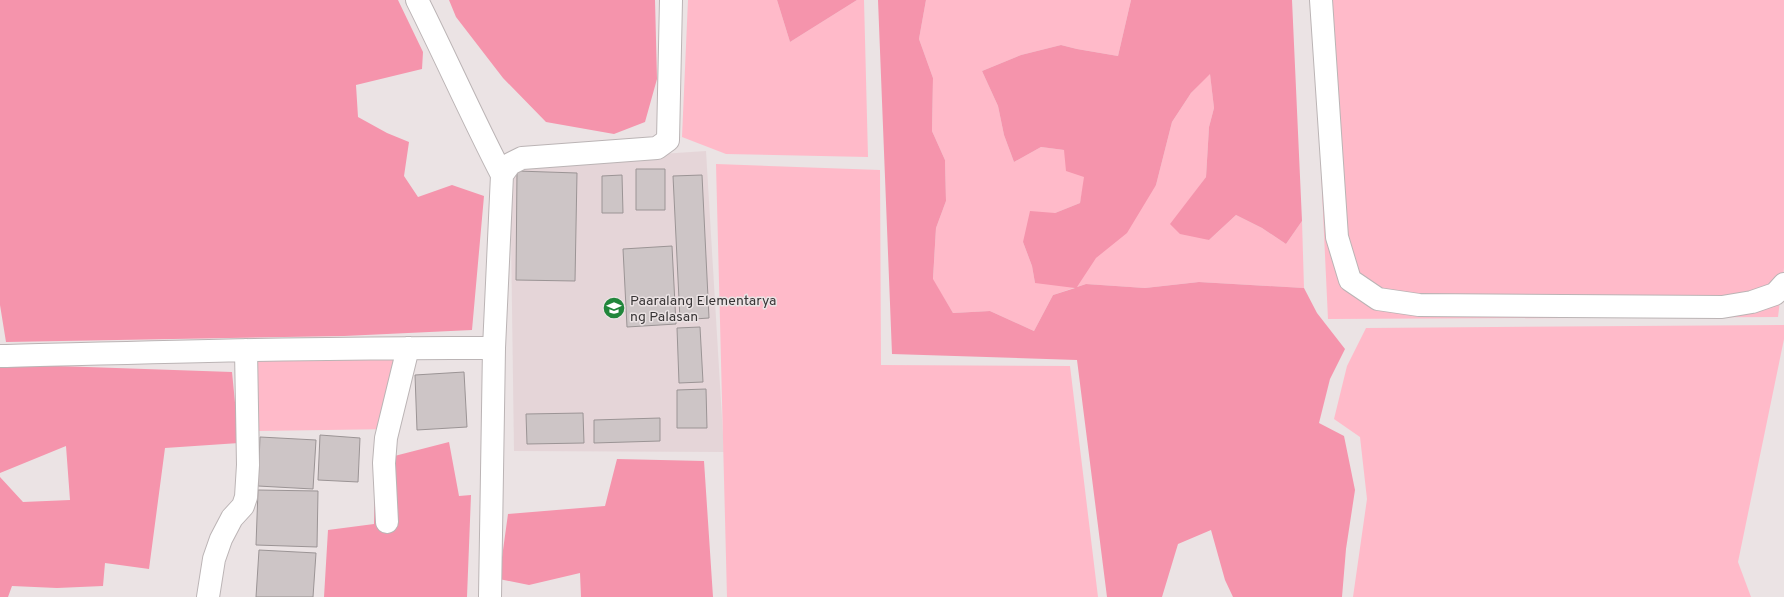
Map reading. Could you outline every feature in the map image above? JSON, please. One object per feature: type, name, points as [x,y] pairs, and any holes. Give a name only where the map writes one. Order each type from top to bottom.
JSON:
[{"type":"street","points":[[417,0],[450,66],[467,107],[502,175],[494,348],[490,597]]},
{"type":"street","points":[[502,175],[510,164],[522,158],[657,148],[668,140],[671,0]]},
{"type":"street","points":[[1321,0],[1337,237],[1350,280],[1378,299],[1420,304],[1722,307],[1752,302],[1775,294],[1784,284]]},
{"type":"street","points":[[387,522],[384,463],[386,438],[408,348]]},
{"type":"street","points":[[0,356],[246,350],[494,348]]},
{"type":"street","points":[[208,597],[214,559],[220,539],[232,518],[243,506],[246,497],[248,465],[246,350]]},
{"type":"shaded area","points":[[0,0],[398,0],[423,52],[422,69],[356,85],[358,117],[387,133],[409,142],[404,176],[418,197],[452,185],[484,196],[472,330],[344,336],[6,342],[0,305]]},
{"type":"shaded area","points":[[449,0],[655,0],[657,79],[645,122],[614,134],[546,122],[503,78],[456,17]]},
{"type":"shaded area","points":[[688,0],[777,0],[790,42],[857,0],[864,0],[868,157],[726,154],[682,137]]},
{"type":"shaded area","points":[[777,0],[857,0],[790,42]]},
{"type":"shaded area","points":[[878,0],[926,0],[919,39],[933,78],[932,131],[945,160],[946,201],[936,228],[933,279],[953,313],[990,311],[1034,331],[1053,295],[1075,288],[1035,283],[1032,266],[1023,242],[1030,211],[1055,213],[1080,203],[1084,177],[1066,171],[1064,150],[1041,147],[1014,162],[1004,135],[998,106],[982,71],[1021,55],[1061,45],[1118,56],[1131,0],[1292,0],[1302,221],[1286,244],[1262,228],[1236,215],[1209,240],[1180,234],[1170,224],[1206,177],[1209,127],[1214,108],[1210,74],[1191,93],[1172,122],[1156,185],[1127,233],[1096,258],[1077,287],[1086,284],[1145,288],[1199,282],[1304,288],[1317,313],[1345,349],[1330,379],[1319,423],[1344,436],[1355,490],[1346,549],[1342,597],[1233,597],[1225,580],[1211,530],[1178,544],[1162,597],[1107,597],[1077,360],[892,354]]},
{"type":"shaded area","points":[[926,0],[1131,0],[1118,56],[1061,45],[1021,55],[982,71],[998,106],[1004,135],[1014,162],[1041,147],[1064,150],[1085,177],[1080,203],[1055,213],[1023,242],[1032,266],[1035,283],[1156,185],[1172,122],[1191,93],[1210,73],[1214,108],[1209,127],[1206,177],[1171,224],[1209,240],[1236,215],[1262,228],[1286,244],[1302,221],[1304,288],[1199,282],[1145,288],[1086,284],[1053,295],[1034,331],[990,311],[953,313],[933,280],[936,228],[946,201],[945,160],[932,131],[933,78],[919,39]]},
{"type":"shaded area","points":[[1313,0],[1784,0],[1784,268],[1778,317],[1328,319]]},
{"type":"shaded area","name":"Paaralang Elementarya ng Palasan","points":[[706,151],[724,452],[514,451],[510,164]]},
{"type":"shaded area","points":[[716,164],[880,170],[881,365],[1070,366],[1098,597],[727,597]]},
{"type":"shaded area","points":[[1784,325],[1784,339],[1738,562],[1751,597],[1353,597],[1367,499],[1360,437],[1334,419],[1347,366],[1366,328]]},
{"type":"shaded area","points":[[393,355],[394,429],[258,431],[257,358]]},
{"type":"shaded area","points":[[0,364],[232,372],[239,443],[165,448],[149,569],[105,563],[103,586],[57,588],[12,586],[8,597],[0,597],[0,477],[23,502],[70,500],[66,446],[0,473]]},
{"type":"shaded area","points":[[449,442],[459,496],[471,495],[467,597],[324,597],[328,530],[374,524],[375,461]]},
{"type":"shaded area","points":[[617,459],[704,461],[713,597],[581,597],[580,573],[529,585],[499,579],[508,514],[605,506]]},
{"type":"building","points":[[636,169],[665,169],[665,210],[636,210]]},
{"type":"building","points":[[517,171],[577,173],[575,281],[516,280]]},
{"type":"building","points":[[622,175],[623,213],[602,213],[602,176]]},
{"type":"building","points":[[702,175],[709,318],[680,320],[673,176]]},
{"type":"building","points":[[672,246],[676,324],[627,327],[623,249]]},
{"type":"building","points":[[700,327],[703,382],[679,383],[677,328]]},
{"type":"building","points":[[464,372],[467,427],[417,430],[415,375]]},
{"type":"building","points":[[706,389],[707,428],[677,428],[677,390]]},
{"type":"building","points":[[583,413],[584,443],[527,444],[526,414]]},
{"type":"building","points":[[660,418],[660,441],[594,443],[594,420]]},
{"type":"building","points":[[320,435],[360,438],[358,482],[318,480]]},
{"type":"building","points":[[260,437],[316,440],[313,489],[258,486]]},
{"type":"building","points":[[258,490],[318,491],[317,547],[256,545]]},
{"type":"building","points":[[259,550],[316,553],[313,597],[256,597]]},
{"type":"place","name":"Paaralang Elementarya ng Palasan","points":[[614,308]]}]
